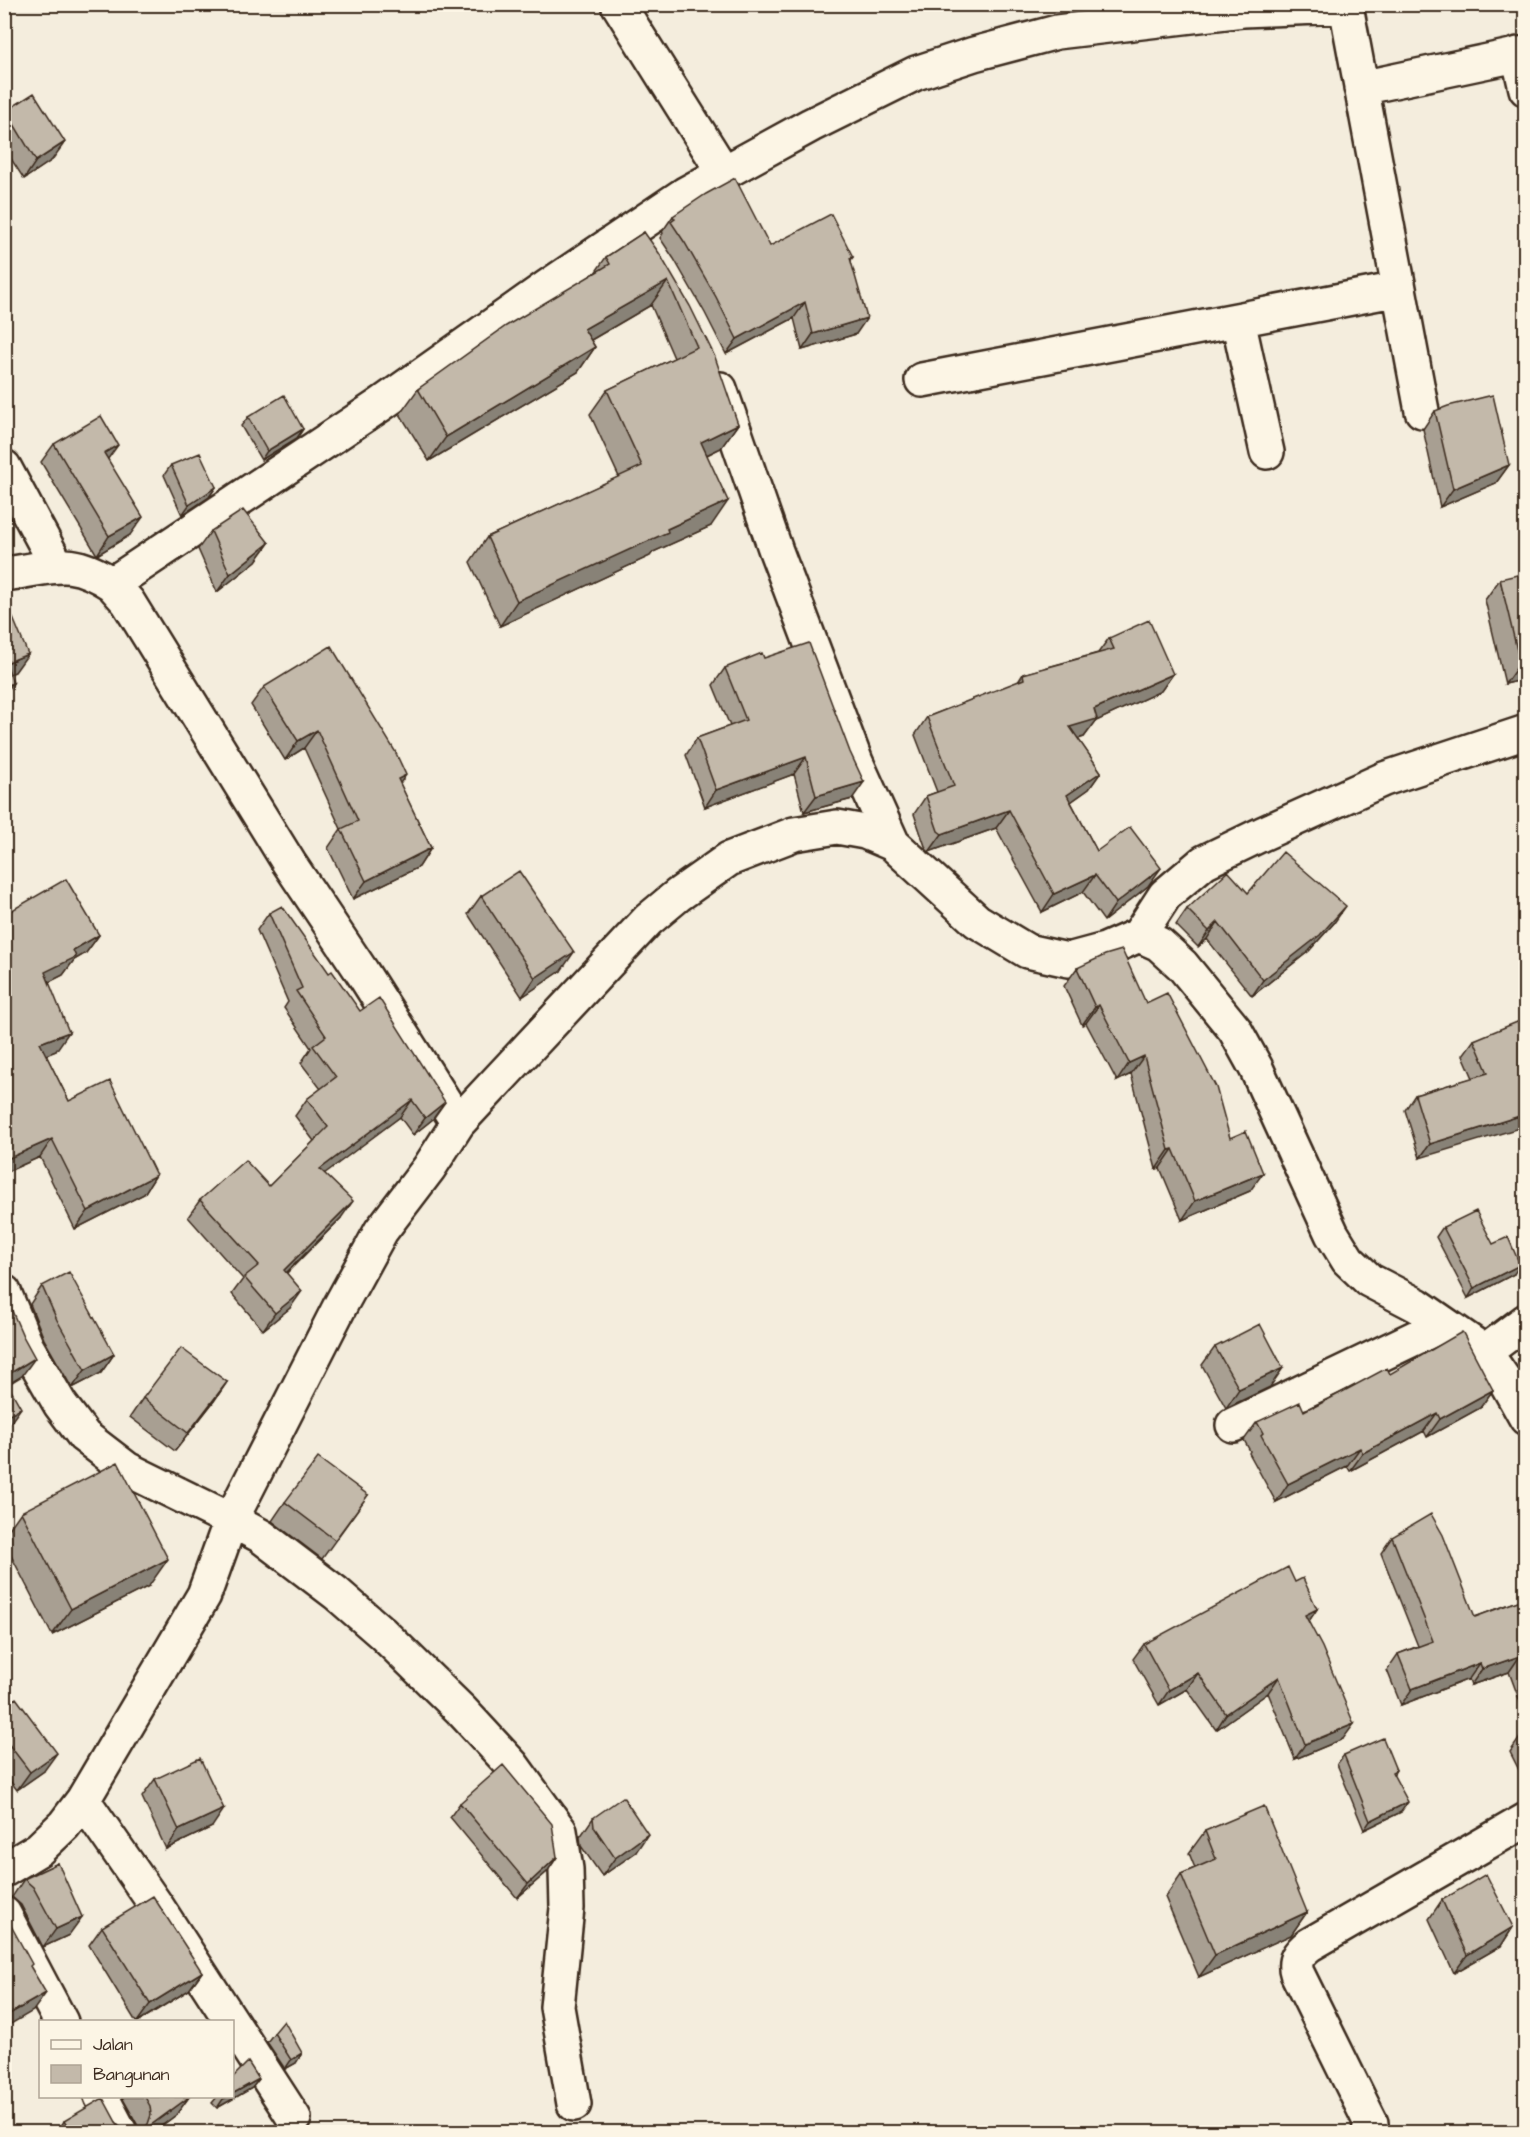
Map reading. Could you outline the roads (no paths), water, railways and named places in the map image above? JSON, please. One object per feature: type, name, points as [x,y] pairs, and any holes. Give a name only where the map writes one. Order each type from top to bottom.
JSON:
[{"type":"street","points":[[618,4],[724,173]]},
{"type":"street","points":[[112,584],[380,405],[547,286],[685,194],[811,125],[916,73],[974,54],[1057,33],[1243,7],[1346,6],[1422,411]]},
{"type":"street","points":[[1361,88],[1522,54],[1526,89]]},
{"type":"street","points":[[631,230],[651,258]]},
{"type":"street","points":[[922,380],[1399,289]]},
{"type":"street","points":[[1238,320],[1267,452]]},
{"type":"street","points":[[710,364],[776,551],[856,762],[892,844]]},
{"type":"street","points":[[4,468],[56,564]]},
{"type":"street","points":[[4,573],[56,564],[78,567],[94,572],[112,584],[128,602],[289,863],[362,972],[458,1123]]},
{"type":"street","points":[[4,1870],[39,1849],[64,1825],[83,1800],[204,1595],[231,1520],[340,1306],[381,1231],[429,1168],[458,1123],[648,920],[678,895],[729,859],[794,834],[837,827],[865,832],[892,844],[977,921],[1027,951],[1068,960],[1105,950],[1139,935],[1165,895],[1204,862],[1384,779],[1526,732]]},
{"type":"street","points":[[1139,935],[1159,944],[1182,965],[1235,1030],[1256,1068],[1332,1234],[1348,1260],[1369,1280],[1417,1305],[1485,1352],[1507,1384],[1526,1418]]},
{"type":"street","points":[[4,1292],[27,1347],[60,1404],[84,1436],[128,1469],[261,1536],[304,1568],[419,1668],[512,1765],[560,1831],[566,1869],[567,1908],[557,2007],[574,2104]]},
{"type":"street","points":[[1485,1352],[1526,1321]]},
{"type":"street","points":[[1233,1425],[1444,1324]]},
{"type":"street","points":[[83,1800],[231,2020]]},
{"type":"street","points":[[1369,2133],[1371,2123],[1297,1973],[1294,1964],[1297,1958],[1309,1945],[1526,1820]]},
{"type":"street","points":[[4,1914],[61,2020]]},
{"type":"street","points":[[234,2025],[294,2118]]},
{"type":"street","points":[[102,2098],[120,2133]]}]
